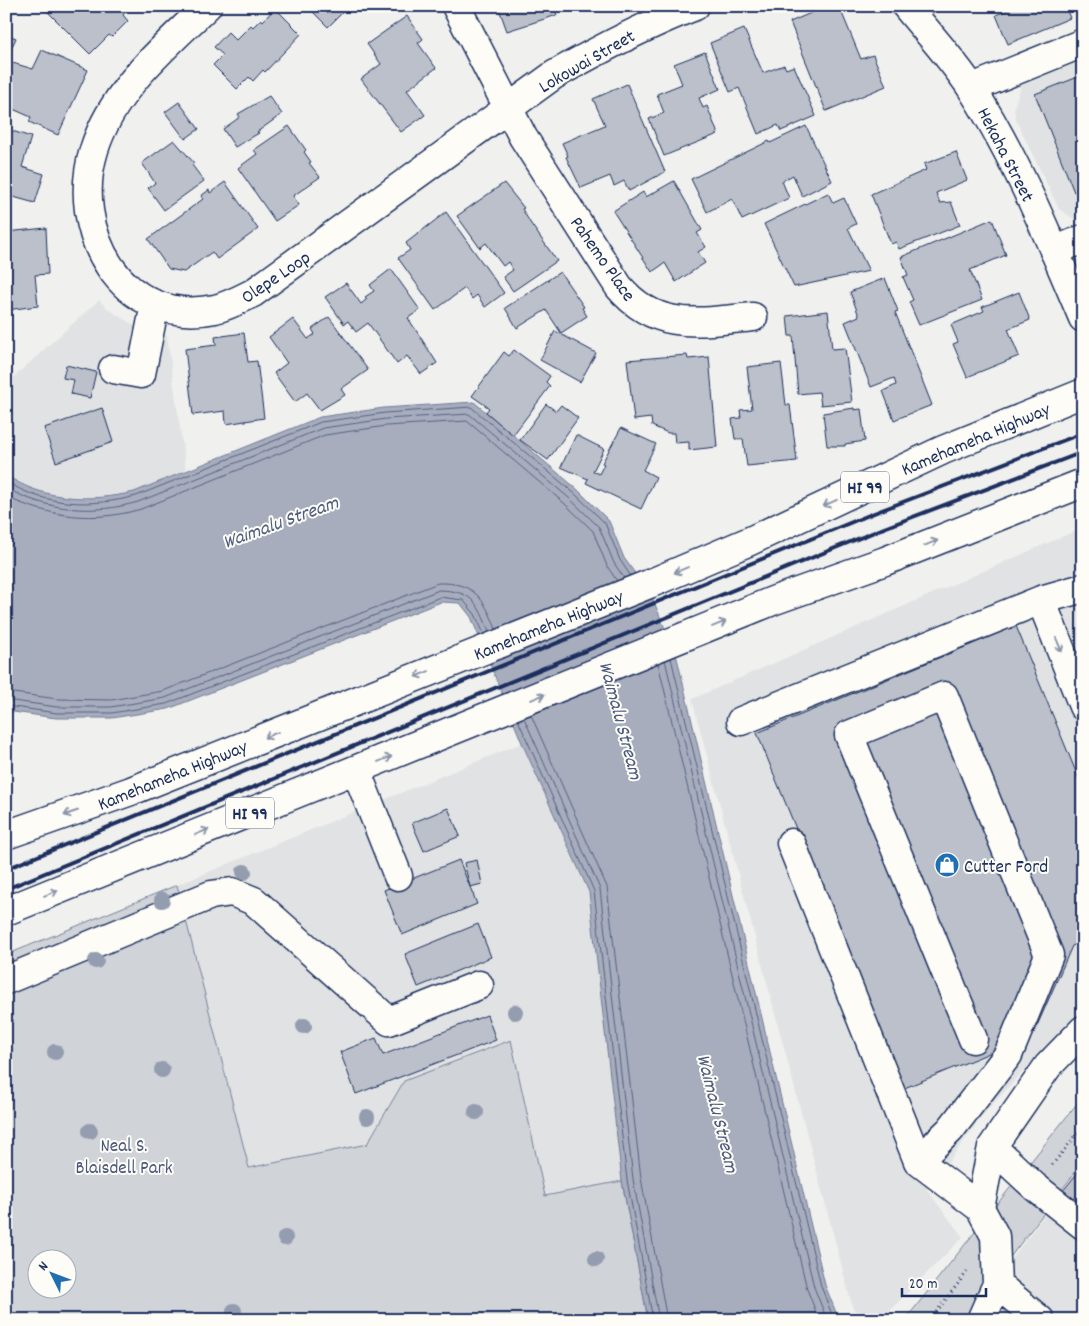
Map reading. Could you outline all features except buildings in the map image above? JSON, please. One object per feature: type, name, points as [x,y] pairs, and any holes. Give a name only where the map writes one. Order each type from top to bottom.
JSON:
[{"type":"main road","name":"Olepe Loop","points":[[207,6],[130,82],[104,125],[94,151],[89,176],[88,199],[90,220],[103,258],[126,286],[140,297],[156,304],[197,311],[215,309],[254,293],[508,108]]},
{"type":"main road","name":"Pahemo Place","points":[[456,6],[523,137],[619,286],[639,307],[666,319],[682,322],[705,322],[753,317]]},
{"type":"main road","name":"Lokowai Street","points":[[508,108],[554,74],[660,20],[695,6]]},
{"type":"main road","name":"Hekaha Street","points":[[906,6],[972,88],[1000,137],[1054,251],[1083,318]]},
{"type":"main road","points":[[972,88],[1083,42]]},
{"type":"main road","points":[[1054,251],[1083,239]]},
{"type":"main road","points":[[112,369],[141,374],[156,304]]},
{"type":"main road","name":"Kamehameha Highway","points":[[6,835],[131,791],[648,584],[750,540],[943,450],[1083,393]]},
{"type":"main road","name":"HI 99","points":[[6,912],[775,600],[885,561],[1083,483]]},
{"type":"main road","points":[[741,721],[1041,600],[1083,588]]},
{"type":"main road","points":[[1041,600],[1083,706]]},
{"type":"main road","points":[[918,1161],[950,1130],[1008,1055],[1049,955],[944,696],[849,735],[973,1039]]},
{"type":"main road","points":[[356,770],[398,876]]},
{"type":"main road","points":[[791,843],[918,1161],[980,1208],[995,1236],[997,1284],[980,1320]]},
{"type":"main road","points":[[6,980],[211,895],[232,892],[254,901],[389,1021],[479,985]]},
{"type":"main road","points":[[980,1208],[992,1147],[1048,1066],[1083,1030]]},
{"type":"main road","points":[[992,1147],[1035,1187],[1083,1225]]},
{"type":"main road","points":[[997,1284],[1040,1320]]},
{"type":"shaded area","points":[[1083,52],[1083,233],[1078,222],[1059,209],[1016,120],[1014,107],[1022,83],[1034,71]]},
{"type":"shaded area","points":[[99,300],[108,309],[137,327],[167,336],[186,471],[134,492],[106,498],[59,496],[36,490],[6,475],[6,384]]},
{"type":"shaded area","points":[[1083,531],[1083,1008],[988,1109],[927,1190],[963,1237],[880,1320],[871,1320],[853,1309],[692,699],[1073,532]]},
{"type":"shaded area","points":[[522,743],[589,892],[622,1181],[545,1196],[511,1040],[404,1081],[367,1144],[249,1168],[177,885]]},
{"type":"shaded area","points":[[1083,1166],[1083,1320],[966,1320],[1058,1197]]},
{"type":"green space","name":"Neal S. Blaisdell Park","points":[[177,885],[249,1168],[367,1144],[404,1081],[511,1040],[545,1196],[622,1181],[648,1320],[6,1320],[6,955]]},
{"type":"green space","points":[[1083,1096],[1083,1162],[962,1320],[905,1320]]},
{"type":"water","name":"Waimalu Stream","points":[[474,402],[577,489],[609,521],[624,558],[652,597],[677,658],[825,1285],[839,1320],[648,1320],[622,1181],[589,892],[522,743],[471,617],[460,603],[441,602],[168,709],[112,718],[56,718],[6,711],[6,475],[36,490],[68,497],[85,498],[118,495],[134,492],[320,417],[384,408]]},
{"type":"railway","points":[[6,869],[874,513],[1083,433]]},
{"type":"railway","points":[[6,889],[884,528],[1083,452]]},
{"type":"place","name":"Cutter Ford","points":[[947,865]]}]
